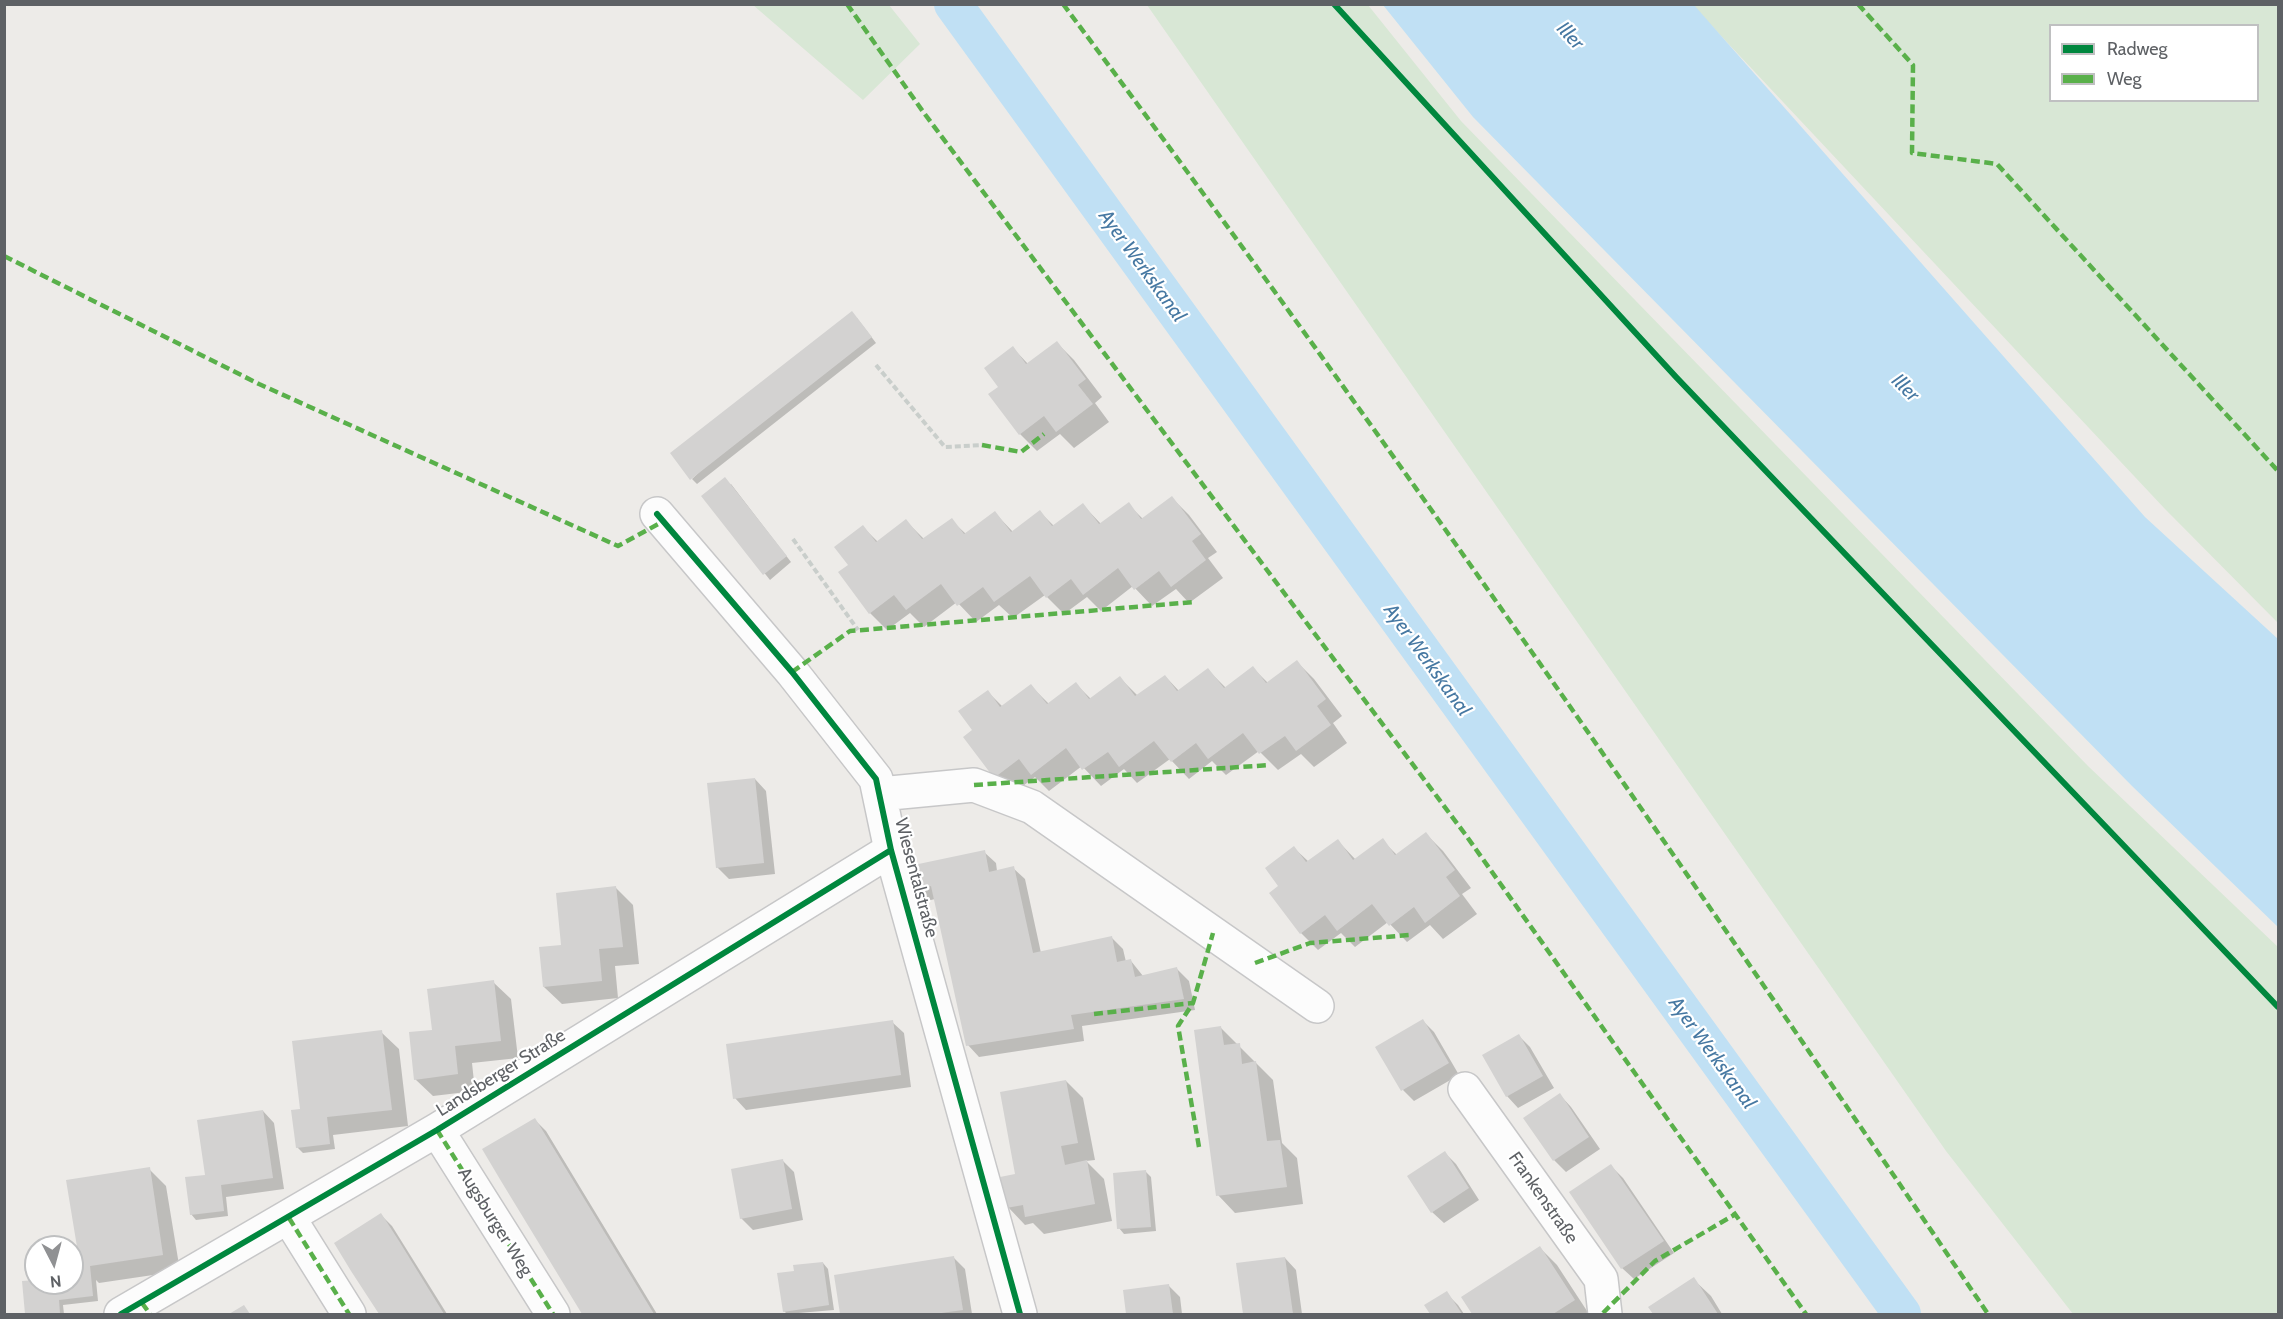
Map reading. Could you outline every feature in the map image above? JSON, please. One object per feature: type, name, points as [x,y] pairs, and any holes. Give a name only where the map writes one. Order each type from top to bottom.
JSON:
[{"type":"street","name":"Wiesentalstraße","points":[[657,514],[792,672],[876,780],[891,849],[1020,1314]]},
{"type":"street","name":"Wiesentalstraße","points":[[879,794],[974,785],[1032,807],[1317,1006]]},
{"type":"street","name":"Landsberger Straße","points":[[138,1310],[437,1130],[891,849]]},
{"type":"street","name":"Frankenstraße","points":[[1466,1089],[1601,1279],[1603,1314]]},
{"type":"street","name":"Augsburger Weg","points":[[437,1130],[553,1314]]},
{"type":"street","points":[[289,1218],[349,1314]]},
{"type":"path","points":[[876,365],[945,447],[982,445]]},
{"type":"path","points":[[793,539],[858,630]]},
{"type":"green space","points":[[753,5],[889,5],[920,44],[863,100]]},
{"type":"green space","points":[[1147,5],[1368,5],[1461,121],[2088,766],[2278,947],[2278,1314],[2073,1314],[1946,1151]]},
{"type":"green space","points":[[1692,5],[2278,5],[2278,623],[2165,509]]},
{"type":"water","name":"Iller","points":[[1383,5],[1694,5],[2145,517],[2278,639],[2278,927],[2132,786],[1473,117]]},
{"type":"building","points":[[852,311],[872,337],[690,480],[670,453]]},
{"type":"building","points":[[1057,341],[1086,379],[1078,385],[1093,404],[1056,432],[1044,416],[1019,435],[988,394],[998,387],[984,368],[1013,346],[1026,364]]},
{"type":"building","points":[[725,477],[787,556],[763,575],[701,496]]},
{"type":"building","points":[[1172,496],[1201,534],[1192,541],[1206,560],[1171,587],[1159,571],[1134,590],[1118,568],[1083,595],[1071,579],[1046,598],[1030,576],[994,602],[983,587],[957,606],[941,584],[906,610],[894,595],[869,614],[838,572],[848,565],[834,547],[863,525],[876,542],[906,519],[922,539],[952,518],[964,534],[995,511],[1011,532],[1040,510],[1052,526],[1083,503],[1099,524],[1129,502],[1141,519]]},
{"type":"building","points":[[1297,660],[1326,699],[1317,706],[1331,725],[1296,751],[1285,736],[1259,754],[1243,733],[1208,759],[1196,743],[1171,762],[1154,741],[1119,767],[1108,752],[1082,770],[1066,748],[1031,775],[1019,759],[994,778],[963,737],[972,730],[958,711],[988,690],[1000,707],[1031,684],[1047,704],[1076,682],[1089,699],[1120,676],[1135,696],[1165,675],[1177,691],[1208,668],[1224,688],[1253,666],[1266,683]]},
{"type":"building","points":[[755,778],[764,863],[716,868],[707,783]]},
{"type":"building","points":[[1426,832],[1455,870],[1446,877],[1460,896],[1425,923],[1414,907],[1389,926],[1372,904],[1337,931],[1325,915],[1300,934],[1269,893],[1278,886],[1265,868],[1294,846],[1306,862],[1338,839],[1353,860],[1383,838],[1395,855]]},
{"type":"building","points":[[985,850],[989,872],[1014,866],[1033,953],[1112,936],[1117,962],[1131,959],[1135,977],[1177,967],[1184,999],[1071,1015],[1074,1029],[966,1046],[931,886],[915,890],[909,866]]},
{"type":"building","points":[[616,886],[623,947],[599,949],[602,981],[543,987],[539,947],[561,945],[556,893]]},
{"type":"building","points":[[494,980],[501,1041],[455,1046],[458,1074],[414,1080],[409,1032],[432,1030],[427,989]]},
{"type":"building","points":[[1423,1019],[1449,1063],[1401,1091],[1375,1047]]},
{"type":"building","points":[[893,1020],[901,1075],[733,1099],[726,1044]]},
{"type":"building","points":[[1221,1026],[1224,1045],[1240,1043],[1242,1064],[1256,1061],[1267,1141],[1280,1140],[1287,1187],[1216,1196],[1194,1030]]},
{"type":"building","points":[[382,1030],[392,1110],[327,1117],[330,1144],[296,1148],[291,1110],[300,1109],[292,1041]]},
{"type":"building","points":[[1519,1034],[1543,1076],[1506,1097],[1482,1055]]},
{"type":"building","points":[[1066,1080],[1078,1143],[1061,1146],[1065,1165],[1087,1160],[1095,1204],[1025,1217],[1023,1205],[1006,1208],[1000,1177],[1015,1174],[1000,1092]]},
{"type":"building","points":[[1560,1093],[1589,1137],[1553,1161],[1523,1118]]},
{"type":"building","points":[[263,1110],[273,1178],[221,1185],[224,1211],[190,1215],[185,1177],[205,1175],[197,1120]]},
{"type":"building","points":[[535,1118],[654,1314],[582,1314],[501,1181],[482,1149]]},
{"type":"building","points":[[1445,1151],[1469,1188],[1431,1213],[1407,1176]]},
{"type":"building","points":[[783,1159],[792,1209],[740,1219],[731,1169]]},
{"type":"building","points":[[1611,1164],[1664,1241],[1621,1269],[1569,1192]]},
{"type":"building","points":[[150,1167],[163,1255],[90,1266],[93,1296],[59,1300],[60,1314],[25,1314],[22,1281],[24,1281],[24,1295],[84,1295],[84,1235],[75,1235],[66,1180]]},
{"type":"building","points":[[1146,1170],[1151,1227],[1117,1229],[1113,1173]]},
{"type":"building","points":[[381,1213],[444,1314],[379,1314],[351,1271],[334,1243]]},
{"type":"building","points":[[1540,1246],[1575,1300],[1553,1314],[1472,1314],[1461,1297]]},
{"type":"building","points":[[954,1256],[963,1310],[934,1314],[840,1314],[834,1275]]},
{"type":"building","points":[[1285,1257],[1293,1314],[1243,1314],[1236,1263]]},
{"type":"building","points":[[823,1262],[829,1305],[783,1312],[777,1273],[794,1271],[793,1265]]},
{"type":"building","points":[[1694,1277],[1718,1314],[1653,1314],[1648,1307]]},
{"type":"building","points":[[1169,1284],[1173,1314],[1126,1314],[1123,1290]]},
{"type":"building","points":[[1447,1291],[1462,1314],[1430,1314],[1424,1305]]},
{"type":"building","points":[[244,1305],[250,1314],[229,1314]]},
{"type":"waterway","name":"Ayer Werkskanal","points":[[953,4],[1902,1314]]},
{"type":"marked path","points":[[847,4],[924,113],[1465,834],[1806,1314]]},
{"type":"marked path","points":[[1063,4],[1300,327],[1533,654],[1762,983],[1988,1314]]},
{"type":"marked path","points":[[1858,4],[1913,65],[1912,153],[1997,164],[2278,471]]},
{"type":"marked path","points":[[4,256],[259,384],[618,546],[662,522]]},
{"type":"marked path","points":[[982,445],[1021,452],[1044,434]]},
{"type":"marked path","points":[[792,672],[850,631],[1194,602]]},
{"type":"marked path","points":[[974,785],[1270,765]]},
{"type":"marked path","points":[[1199,1147],[1178,1026],[1193,1003],[1213,933]]},
{"type":"marked path","points":[[1255,963],[1310,943],[1410,935]]},
{"type":"marked path","points":[[1094,1014],[1193,1003]]},
{"type":"marked path","points":[[437,1130],[553,1314]]},
{"type":"marked path","points":[[1603,1313],[1655,1261],[1734,1215]]},
{"type":"marked path","points":[[289,1218],[349,1314]]},
{"type":"marked path","points":[[142,1303],[150,1314]]},
{"type":"cycle path","points":[[1334,4],[1676,377],[2278,1007]]},
{"type":"cycle path","points":[[657,514],[792,672],[876,779],[891,850],[1020,1314]]},
{"type":"cycle path","points":[[121,1314],[437,1130],[891,850]]}]
